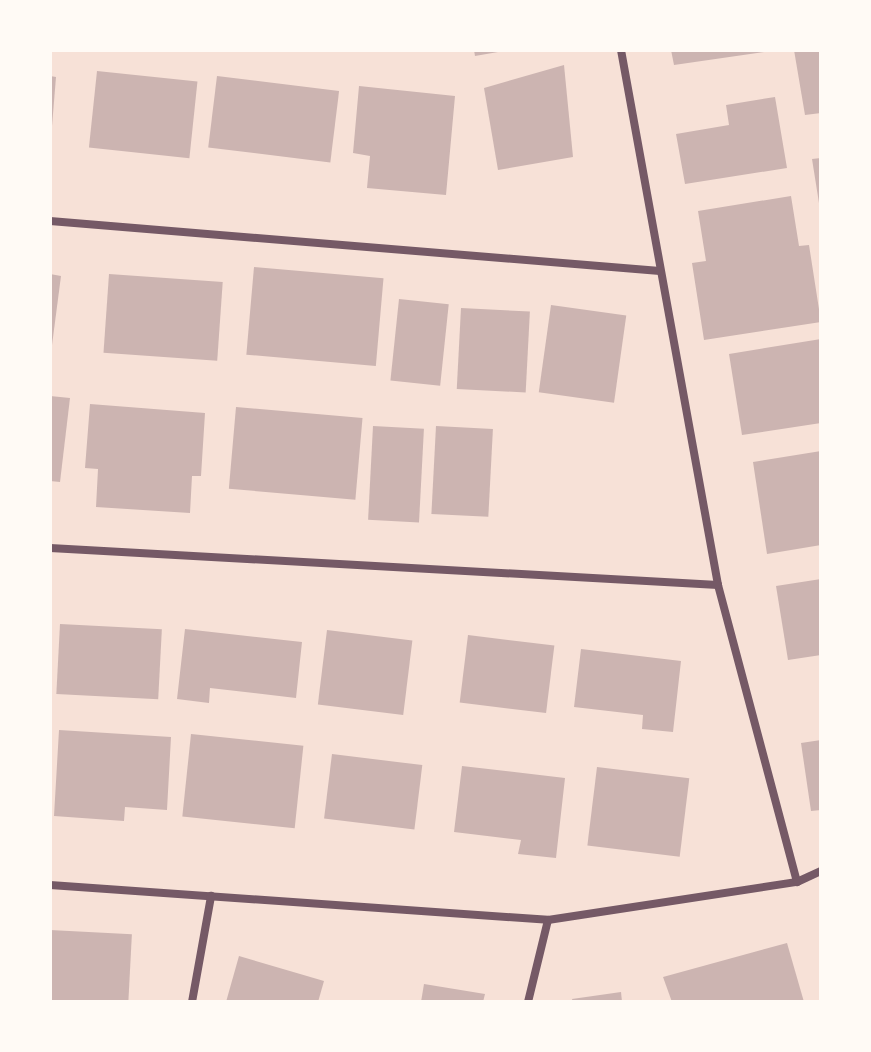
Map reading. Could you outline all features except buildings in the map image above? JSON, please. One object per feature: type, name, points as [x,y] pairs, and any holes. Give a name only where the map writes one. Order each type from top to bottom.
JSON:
[{"type":"street","points":[[621,50],[718,585],[797,882]]},
{"type":"street","points":[[50,221],[660,271]]},
{"type":"street","points":[[50,548],[718,585]]},
{"type":"street","points":[[50,885],[548,920],[797,882],[821,871]]},
{"type":"street","points":[[192,1002],[211,896]]},
{"type":"street","points":[[528,1002],[548,920]]}]
